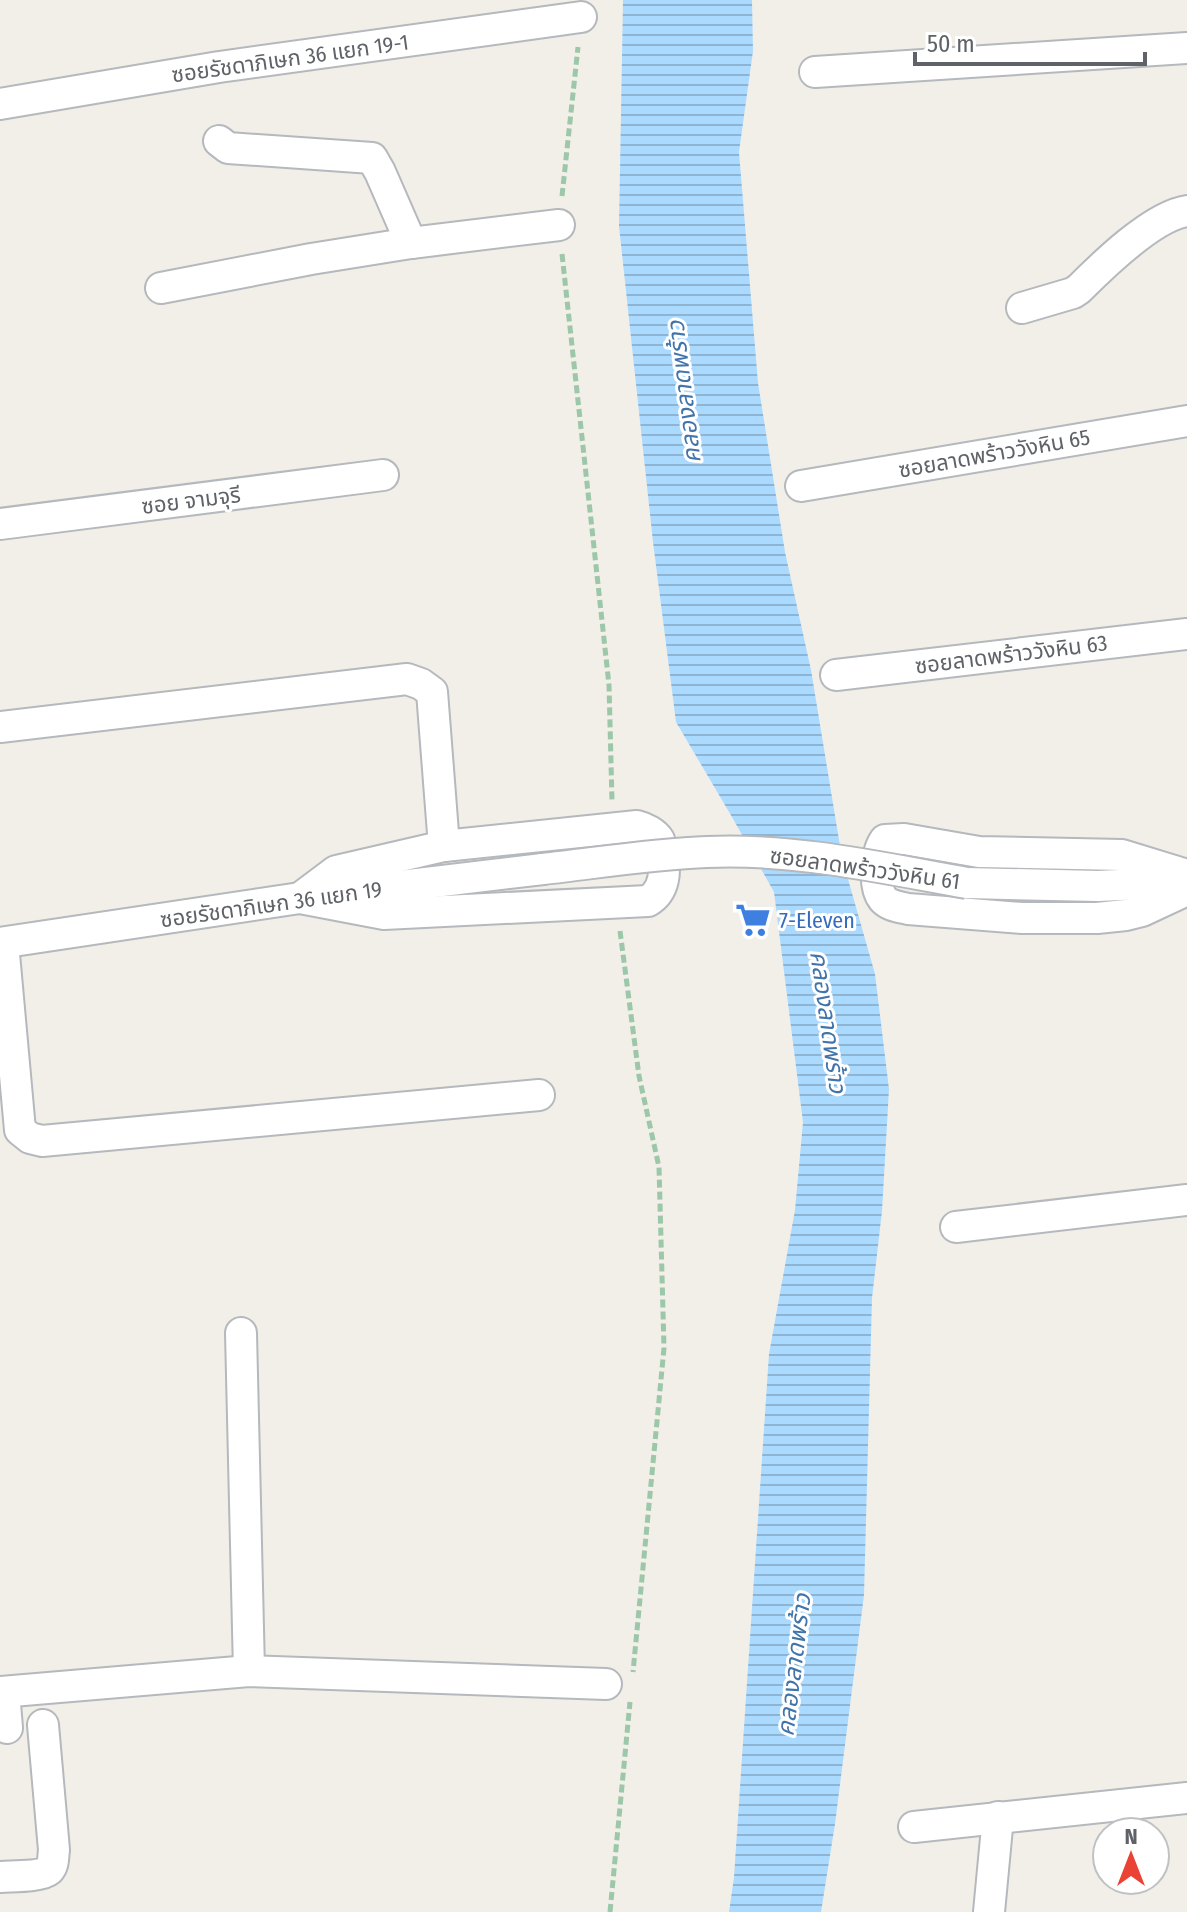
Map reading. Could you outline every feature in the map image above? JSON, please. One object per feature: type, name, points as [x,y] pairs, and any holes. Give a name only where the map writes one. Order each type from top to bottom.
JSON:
[{"type":"street","name":"ซอยรัชดาภิเษก 36 แยก 19-1","points":[[0,104],[219,67],[581,17]]},
{"type":"street","points":[[815,72],[1187,48]]},
{"type":"street","points":[[219,141],[228,148],[372,158],[411,243]]},
{"type":"street","points":[[1022,308],[1073,293],[1123,248],[1165,218],[1187,211]]},
{"type":"street","points":[[161,288],[411,243],[559,225]]},
{"type":"street","name":"ซอยลาดพร้าววังหิน 65","points":[[801,486],[1187,421]]},
{"type":"street","name":"ซอย จามจุรี","points":[[0,524],[383,475]]},
{"type":"street","name":"ซอยลาดพร้าววังหิน 63","points":[[836,675],[1187,634]]},
{"type":"street","points":[[0,727],[407,679],[432,692],[444,846]]},
{"type":"street","points":[[612,828],[645,828],[659,839],[665,866],[657,896],[648,901],[384,914],[300,898],[336,871],[444,846],[612,828]]},
{"type":"street","points":[[1187,875],[1122,855],[979,852],[890,839],[880,846],[876,880],[882,898],[890,904],[908,909],[1022,918],[1126,915],[1187,890]]},
{"type":"street","name":"ซอยลาดพร้าววังหิน 61","points":[[543,869],[708,852],[788,854],[967,883],[1098,886],[1187,882]]},
{"type":"street","name":"ซอยรัชดาภิเษก 36 แยก 19","points":[[2,943],[300,898],[543,869]]},
{"type":"street","points":[[2,943],[20,1130],[30,1138],[42,1141],[539,1095]]},
{"type":"street","points":[[956,1227],[1187,1200]]},
{"type":"street","points":[[241,1333],[249,1671]]},
{"type":"street","points":[[7,1728],[2,1692],[249,1671],[623,1684]]},
{"type":"street","points":[[0,1877],[38,1874],[47,1871],[52,1864],[54,1850],[43,1725]]},
{"type":"street","points":[[914,1827],[1187,1798]]},
{"type":"street","points":[[989,1912],[998,1817]]},
{"type":"path","points":[[581,17],[559,225],[609,685],[612,828]]},
{"type":"path","points":[[610,1912],[623,1684],[664,1348],[659,1167],[639,1076],[617,903]]},
{"type":"water","name":"คลองลาดพร้าว","points":[[623,0],[752,0],[753,51],[739,152],[758,383],[785,552],[811,670],[842,858],[875,974],[889,1089],[882,1211],[872,1298],[864,1595],[821,1912],[729,1912],[734,1877],[769,1354],[795,1210],[803,1122],[774,892],[676,722],[619,226]]},
{"type":"place","name":"7-Eleven","points":[[753,920]]}]
